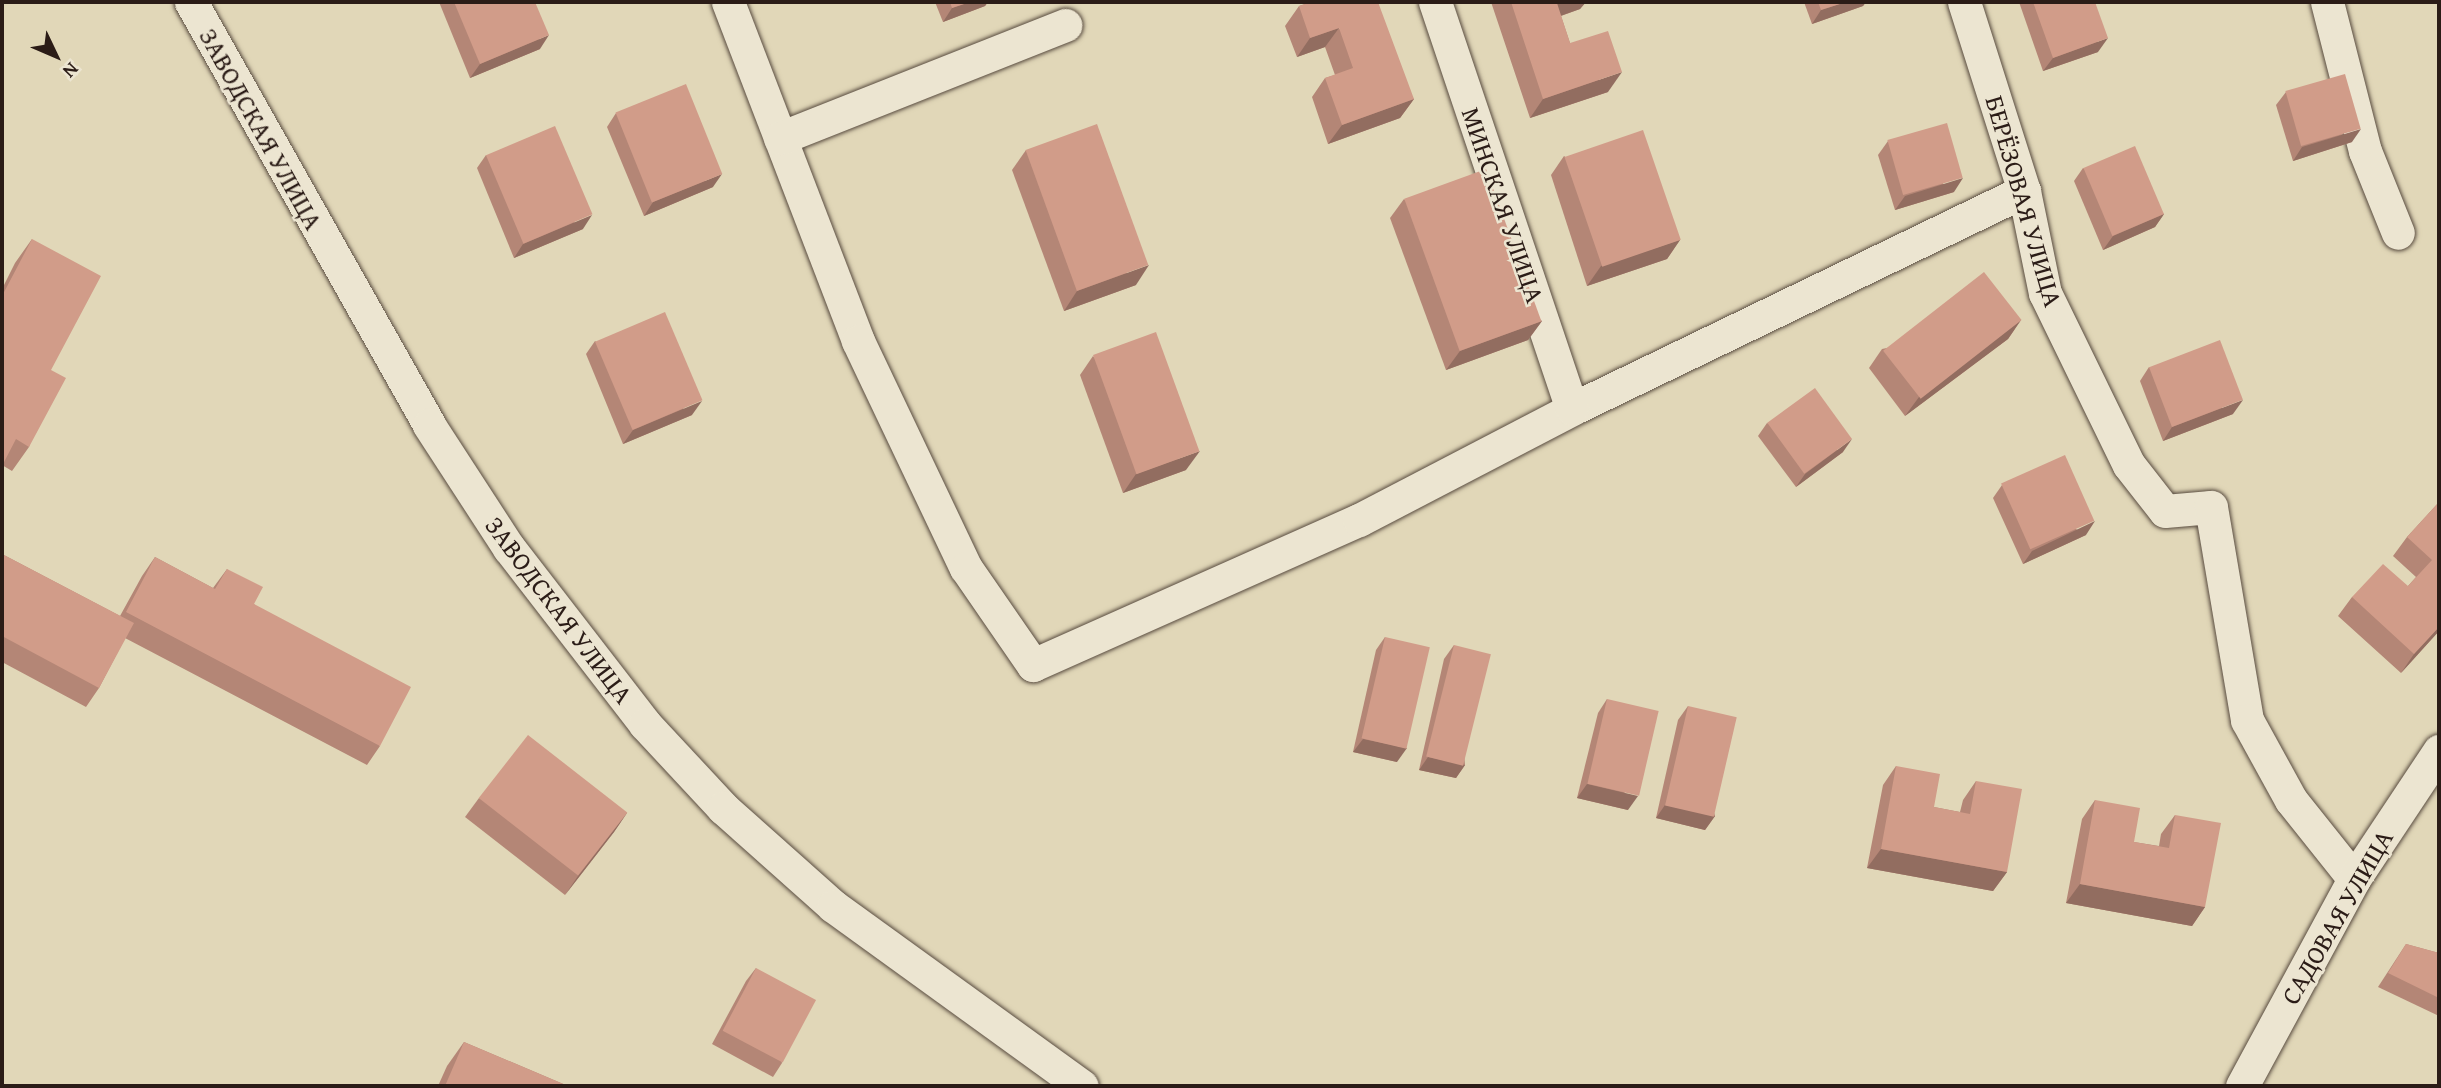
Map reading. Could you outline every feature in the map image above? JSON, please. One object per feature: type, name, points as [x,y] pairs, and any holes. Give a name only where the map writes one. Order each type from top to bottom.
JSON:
[{"type":"street","name":"ЗАВОДСКАЯ УЛИЦА","points":[[191,2],[429,425],[509,548],[645,724],[723,808],[834,906],[1082,1086]]},
{"type":"street","points":[[728,2],[858,341],[960,556],[1033,665],[1359,520],[1572,409],[2024,191]]},
{"type":"street","name":"МИНСКАЯ УЛИЦА","points":[[1435,2],[1572,409]]},
{"type":"street","name":"БЕРЁЗОВАЯ УЛИЦА","points":[[1964,2],[2024,191],[2045,293],[2129,465],[2165,511],[2211,508],[2247,720],[2291,800],[2354,879]]},
{"type":"street","points":[[2327,2],[2365,151],[2398,233]]},
{"type":"street","points":[[780,138],[1065,25]]},
{"type":"street","name":"САДОВАЯ УЛИЦА","points":[[2242,1086],[2354,879],[2439,751]]},
{"type":"building","points":[[454,2],[535,2],[549,35],[480,64]]},
{"type":"building","points":[[950,2],[970,2],[952,8]]},
{"type":"building","points":[[1311,2],[1378,2],[1414,99],[1342,125],[1325,78],[1353,68],[1339,28],[1310,38],[1299,6]]},
{"type":"building","points":[[1511,2],[1560,2],[1557,3],[1570,43],[1608,31],[1622,72],[1543,99]]},
{"type":"building","points":[[1818,2],[1846,2],[1821,10]]},
{"type":"building","points":[[2033,2],[2095,2],[2108,38],[2053,58]]},
{"type":"building","points":[[2345,74],[2361,129],[2301,146],[2285,91]]},
{"type":"building","points":[[686,84],[722,174],[652,202],[616,112]]},
{"type":"building","points":[[1947,123],[1963,178],[1903,195],[1887,140]]},
{"type":"building","points":[[1097,124],[1148,265],[1077,291],[1026,150]]},
{"type":"building","points":[[555,126],[593,214],[523,244],[486,155]]},
{"type":"building","points":[[1643,130],[1681,240],[1602,267],[1565,157]]},
{"type":"building","points":[[2135,146],[2164,214],[2112,236],[2083,168]]},
{"type":"building","points":[[1486,169],[1541,321],[1460,351],[1404,199]]},
{"type":"building","points":[[32,239],[101,276],[51,370],[66,378],[29,447],[16,439],[2,466],[2,296]]},
{"type":"building","points":[[1984,272],[2022,320],[1921,399],[1883,351]]},
{"type":"building","points":[[665,312],[703,400],[633,430],[595,342]]},
{"type":"building","points":[[1156,332],[1199,451],[1136,474],[1093,355]]},
{"type":"building","points":[[2220,340],[2243,400],[2172,427],[2149,367]]},
{"type":"building","points":[[1815,388],[1852,439],[1804,474],[1767,423]]},
{"type":"building","points":[[2065,455],[2094,521],[2030,549],[2001,483]]},
{"type":"building","points":[[2439,502],[2439,627],[2414,654],[2352,597],[2383,564],[2408,586],[2432,560],[2407,537]]},
{"type":"building","points":[[2,554],[134,623],[99,688],[2,636]]},
{"type":"building","points":[[155,557],[215,589],[227,569],[263,587],[254,604],[411,687],[380,746],[126,612]]},
{"type":"building","points":[[1385,637],[1430,647],[1406,749],[1362,738]]},
{"type":"building","points":[[1454,645],[1491,654],[1463,766],[1426,757]]},
{"type":"building","points":[[1607,699],[1659,711],[1639,796],[1587,784]]},
{"type":"building","points":[[1688,706],[1737,717],[1714,817],[1665,805]]},
{"type":"building","points":[[528,735],[627,813],[578,876],[479,798]]},
{"type":"building","points":[[1896,766],[1940,774],[1934,807],[1970,814],[1976,781],[2022,789],[2007,872],[1881,849]]},
{"type":"building","points":[[2095,800],[2140,808],[2134,842],[2169,848],[2175,815],[2221,823],[2205,907],[2080,884]]},
{"type":"building","points":[[2406,944],[2439,953],[2439,998],[2388,973]]},
{"type":"building","points":[[756,968],[816,1000],[783,1063],[723,1031]]},
{"type":"building","points":[[464,1042],[568,1086],[445,1086]]}]
